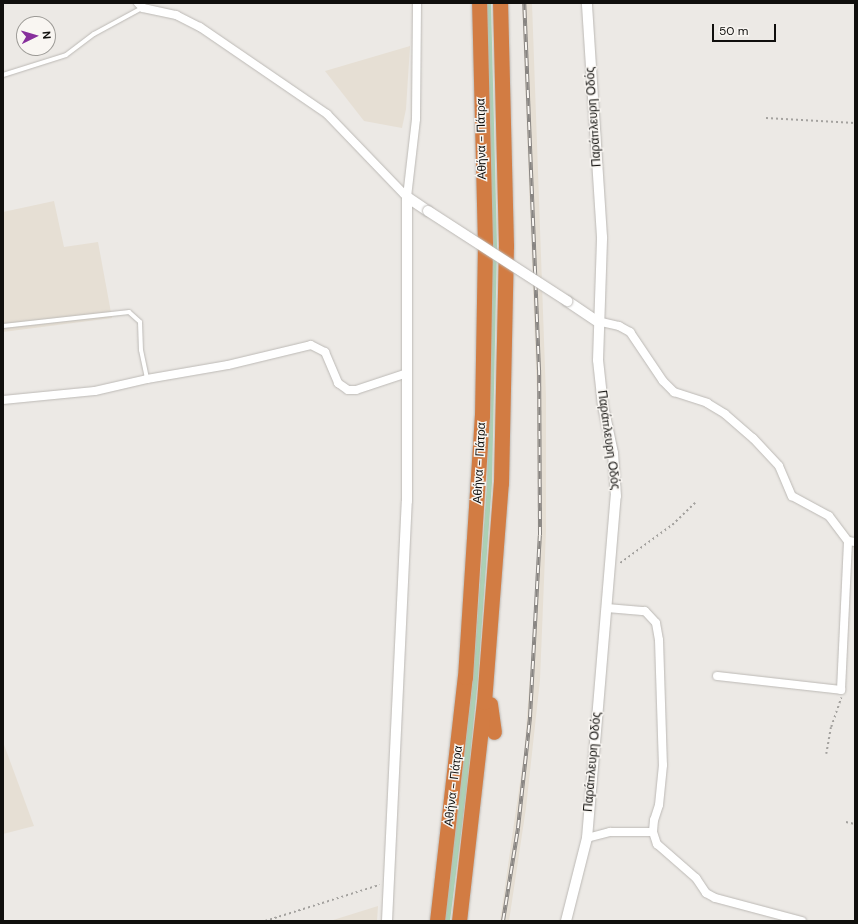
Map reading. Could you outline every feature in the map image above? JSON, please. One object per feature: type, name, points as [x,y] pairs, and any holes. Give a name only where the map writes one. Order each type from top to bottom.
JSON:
[{"type":"highway","name":"Αθήνα - Πάτρα","points":[[437,921],[465,677],[482,431],[485,244],[478,3]]},
{"type":"highway","name":"Αθήνα - Πάτρα","points":[[458,921],[487,680],[500,483],[504,382],[506,246],[500,3]]},
{"type":"highway","points":[[487,680],[494,732]]},
{"type":"highway","points":[[461,900],[477,860]]},
{"type":"street","points":[[387,921],[407,501],[407,197],[416,119],[418,3]]},
{"type":"street","name":"Παράπλευρη Οδός","points":[[566,921],[587,838],[616,496],[613,453],[598,360],[597,321],[602,237],[587,3]]},
{"type":"street","points":[[140,5],[176,15],[200,27],[327,114],[407,197],[597,321],[619,326],[630,332],[663,381],[674,392],[707,403],[752,438],[779,466],[792,496],[829,516],[851,542],[841,690],[717,676]]},
{"type":"street","points":[[3,400],[95,391],[147,379],[228,365],[311,345],[325,352],[338,383],[348,390],[356,390],[407,373]]},
{"type":"street","points":[[607,608],[645,611],[656,623],[659,640],[663,765],[659,805],[653,832],[657,844],[696,878],[706,892],[715,898],[802,921]]},
{"type":"street","points":[[587,838],[610,832],[653,832]]},
{"type":"lane","points":[[3,75],[66,55],[94,34],[140,5]]},
{"type":"lane","points":[[3,326],[129,312],[140,322],[141,350],[147,379]]},
{"type":"path","points":[[766,118],[855,123]]},
{"type":"path","points":[[610,570],[635,554],[695,504]]},
{"type":"path","points":[[826,754],[841,690]]},
{"type":"path","points":[[846,822],[855,824]]},
{"type":"path","points":[[265,921],[389,882]]},
{"type":"shaded area","points":[[522,3],[532,3],[546,396],[546,531],[540,680],[526,808],[509,921],[500,921],[524,754],[536,598],[538,530],[537,396]]},
{"type":"shaded area","points":[[410,46],[406,109],[402,128],[364,121],[325,71]]},
{"type":"shaded area","points":[[54,201],[64,247],[98,242],[112,318],[3,332],[3,212]]},
{"type":"shaded area","points":[[3,742],[34,826],[3,834]]},
{"type":"shaded area","points":[[378,906],[377,921],[330,921]]},
{"type":"green space","points":[[487,3],[491,3],[497,246],[492,483],[478,679],[467,787],[450,921],[445,921],[473,678],[487,483],[492,246]]},
{"type":"railway","points":[[503,921],[518,828],[530,717],[540,535],[539,370],[524,3]]}]
